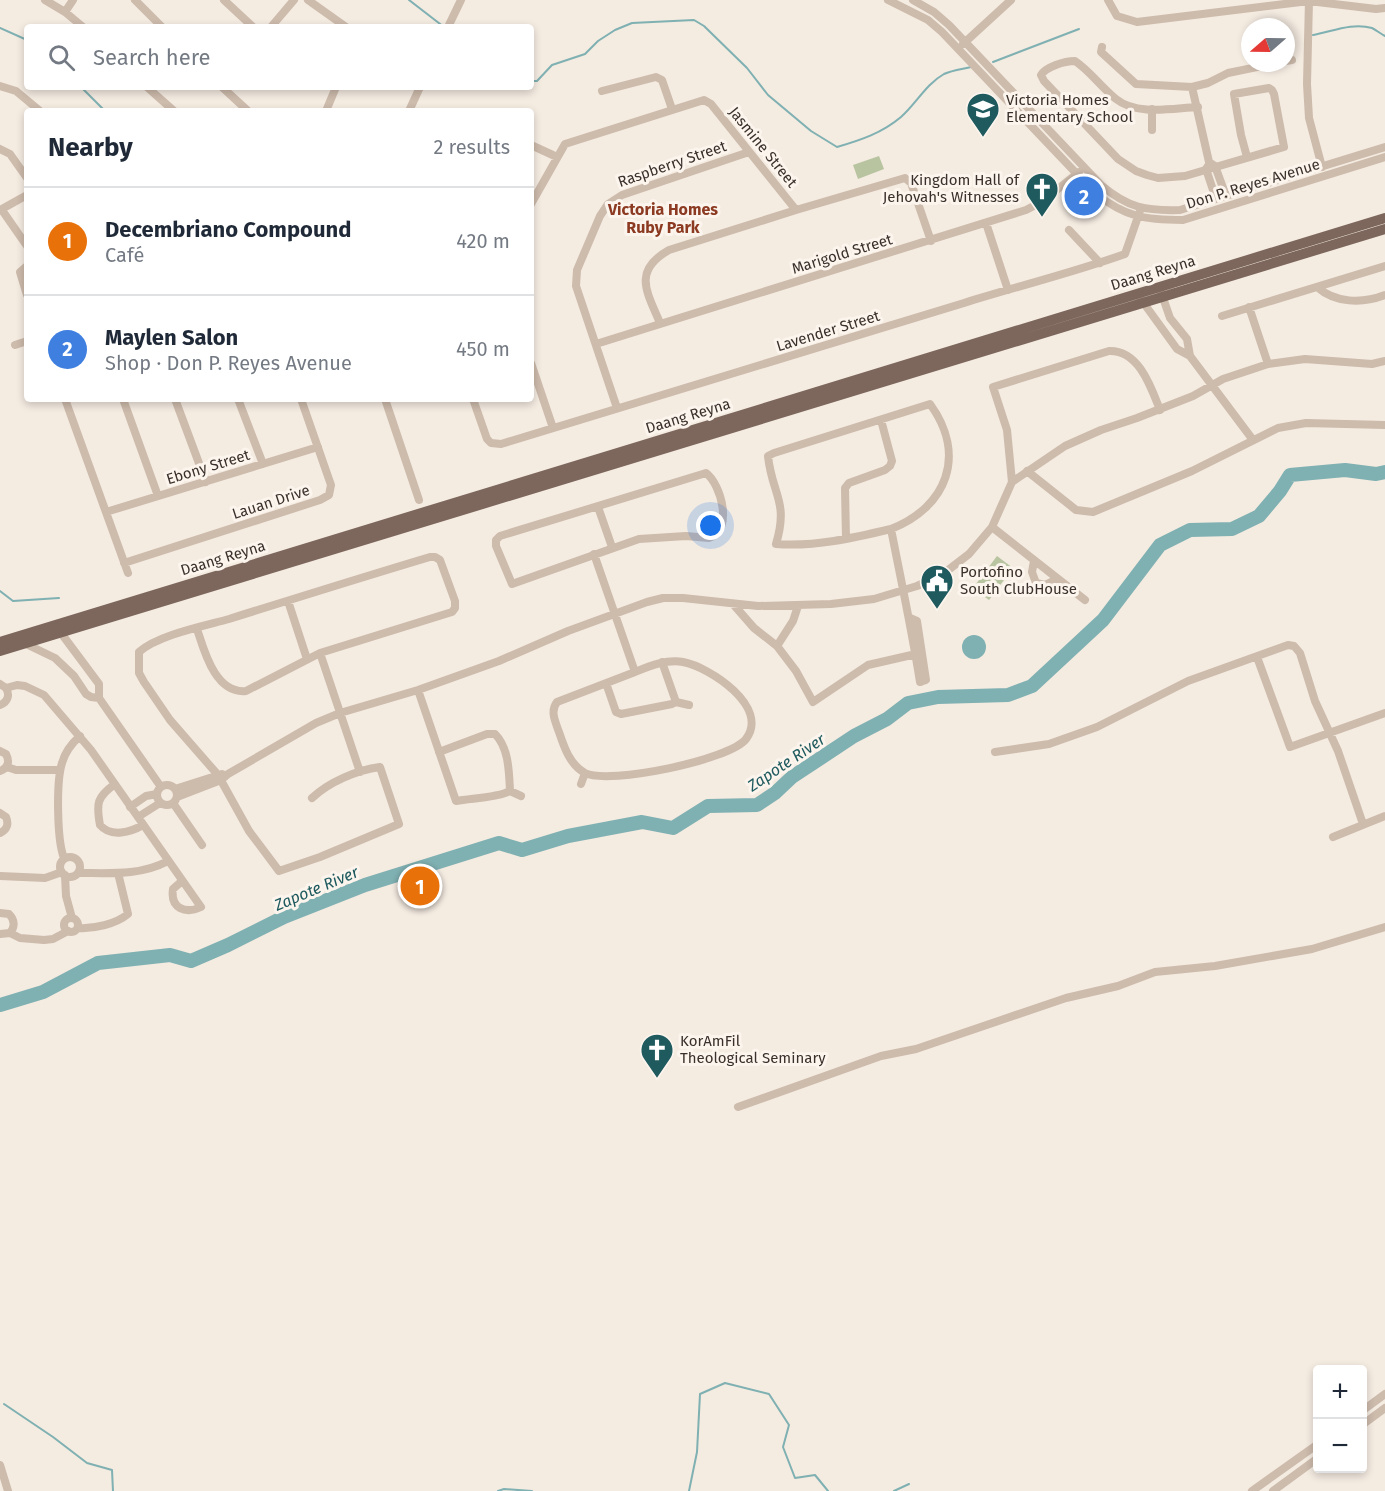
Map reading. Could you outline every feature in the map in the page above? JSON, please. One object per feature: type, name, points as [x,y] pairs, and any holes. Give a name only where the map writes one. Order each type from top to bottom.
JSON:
[{"type":"main road","name":"Daang Reyna","points":[[1161,292],[1385,218]]},
{"type":"main road","name":"Daang Reyna","points":[[0,651],[58,629],[1140,298],[1385,229]]},
{"type":"main road","name":"Daang Reyna","points":[[0,642],[24,640]]},
{"type":"street","points":[[45,0],[79,24]]},
{"type":"street","points":[[64,12],[73,0]]},
{"type":"street","points":[[135,0],[159,24]]},
{"type":"street","points":[[224,0],[250,24]]},
{"type":"street","points":[[274,24],[294,0]]},
{"type":"street","points":[[308,0],[342,24]]},
{"type":"street","points":[[450,23],[461,0]]},
{"type":"street","name":"Don P. Reyes Avenue","points":[[888,0],[928,20],[1076,175],[1113,207],[1140,212],[1180,210],[1385,147]]},
{"type":"street","name":"Don P. Reyes Avenue","points":[[913,0],[934,12],[966,42],[1084,168],[1117,199],[1158,220],[1183,220],[1385,157]]},
{"type":"street","points":[[958,49],[1011,0]]},
{"type":"street","points":[[1108,0],[1117,16],[1137,22],[1310,1],[1379,6]]},
{"type":"street","points":[[1310,1],[1307,84],[1309,118],[1322,167]]},
{"type":"street","points":[[1102,47],[1101,52],[1136,84],[1192,87],[1241,70]]},
{"type":"street","points":[[1198,107],[1152,109],[1131,107],[1120,102],[1075,61],[1069,61],[1042,72],[1041,75],[1044,81],[1118,159],[1136,171],[1158,178],[1185,176],[1210,166],[1247,157],[1284,147],[1274,94],[1269,88],[1234,94],[1247,157]]},
{"type":"street","points":[[602,92],[648,78],[660,78],[672,110]]},
{"type":"street","points":[[0,86],[16,91],[36,108]]},
{"type":"street","points":[[1192,87],[1216,199]]},
{"type":"street","points":[[150,90],[171,108]]},
{"type":"street","points":[[225,90],[245,108]]},
{"type":"street","points":[[327,108],[335,90]]},
{"type":"street","points":[[410,108],[419,90]]},
{"type":"street","name":"Jasmine Street","points":[[534,199],[557,157],[570,141],[704,100],[711,104],[795,210],[905,178],[911,183],[931,242]]},
{"type":"street","points":[[1152,109],[1152,130]]},
{"type":"street","points":[[534,147],[557,157]]},
{"type":"street","points":[[0,149],[10,154],[24,174]]},
{"type":"street","name":"Raspberry Street","points":[[617,408],[575,278],[604,209],[622,195],[749,152]]},
{"type":"street","points":[[1210,166],[1226,196]]},
{"type":"street","name":"Marigold Street","points":[[596,344],[931,242],[1035,206],[1084,168]]},
{"type":"street","points":[[1243,191],[1245,200]]},
{"type":"street","points":[[24,197],[1,210],[24,242]]},
{"type":"street","points":[[660,324],[645,283],[646,272],[658,256],[669,250],[795,210]]},
{"type":"street","name":"Lavender Street","points":[[474,402],[484,434],[491,443],[501,444],[1008,290],[1071,273],[1125,254],[1140,212]]},
{"type":"street","points":[[986,223],[1008,290]]},
{"type":"street","points":[[1069,230],[1100,263]]},
{"type":"street","points":[[1222,316],[1385,266]]},
{"type":"street","points":[[24,268],[20,275],[24,286]]},
{"type":"street","points":[[1317,287],[1331,298],[1366,301],[1385,295]]},
{"type":"street","points":[[1161,292],[1166,309],[1187,339],[1190,356]]},
{"type":"street","points":[[1140,298],[1177,349],[1190,356],[1252,440]]},
{"type":"street","points":[[1249,307],[1268,364]]},
{"type":"street","points":[[1151,315],[1166,309]]},
{"type":"street","points":[[1167,336],[1178,328]]},
{"type":"street","points":[[15,345],[24,342]]},
{"type":"street","points":[[160,803],[166,805],[175,796],[222,776],[340,712],[418,690],[499,661],[614,613],[663,598],[758,606],[798,606],[857,602],[904,591],[928,581],[958,564],[992,527],[1012,482],[1007,430],[993,387],[1098,354],[1120,350],[1134,360],[1146,378],[1160,410]]},
{"type":"street","points":[[1012,482],[1065,446],[1084,437],[1160,410],[1193,396],[1211,385],[1268,364],[1305,358],[1372,364],[1385,361]]},
{"type":"street","points":[[534,372],[553,428]]},
{"type":"street","points":[[66,402],[128,573]]},
{"type":"street","points":[[124,402],[158,496]]},
{"type":"street","points":[[176,402],[206,482]]},
{"type":"street","points":[[239,402],[263,464]]},
{"type":"street","name":"Lauan Drive","points":[[124,563],[326,497],[331,491],[331,485],[303,402]]},
{"type":"street","points":[[386,402],[419,500]]},
{"type":"street","points":[[930,404],[941,418],[950,448],[945,481],[937,496],[915,518],[891,529],[815,544],[776,544],[781,527],[781,504],[768,456],[881,420],[930,404]]},
{"type":"street","points":[[846,539],[845,488],[849,483],[885,470],[892,461],[881,420]]},
{"type":"street","points":[[1027,471],[1076,510],[1093,512],[1192,471],[1278,428],[1306,423],[1385,425]]},
{"type":"street","name":"Ebony Street","points":[[106,512],[318,447]]},
{"type":"street","points":[[706,472],[713,478],[725,517],[720,531],[715,536],[639,539],[612,547],[512,584],[496,546],[496,540],[500,536],[706,472]]},
{"type":"street","points":[[598,507],[612,547]]},
{"type":"street","points":[[992,527],[1085,600]]},
{"type":"street","points":[[891,529],[899,578],[910,618],[920,682],[926,680],[917,621],[910,618]]},
{"type":"street","points":[[594,554],[635,672]]},
{"type":"street","points":[[197,629],[210,668],[233,689],[239,692],[246,691],[320,653],[452,612],[455,608],[455,601],[440,560],[430,557],[197,629],[145,646],[139,652],[139,673],[170,720],[222,776],[249,831],[279,871],[284,871],[399,824],[380,767],[360,772],[329,786],[312,798]]},
{"type":"street","points":[[1034,561],[1032,572],[1036,583],[1046,585],[1057,579]]},
{"type":"street","points":[[288,601],[307,659]]},
{"type":"street","points":[[733,603],[754,628],[777,646],[796,671],[813,702],[868,665],[916,654]]},
{"type":"street","points":[[777,646],[793,621],[798,606]]},
{"type":"street","points":[[58,629],[99,684],[99,698],[159,790],[160,803]]},
{"type":"street","points":[[24,640],[55,658],[74,676],[86,694],[99,698]]},
{"type":"street","points":[[995,752],[1049,744],[1078,734],[1097,727],[1188,681],[1288,645],[1294,646],[1300,653],[1315,701],[1338,751],[1363,824]]},
{"type":"street","points":[[320,653],[360,772]]},
{"type":"street","points":[[1257,657],[1290,747],[1385,713]]},
{"type":"street","points":[[682,661],[714,675],[728,685],[749,711],[752,722],[750,734],[738,747],[667,769],[610,777],[585,773],[576,766],[564,749],[553,707],[557,702],[635,672],[662,662],[682,661]]},
{"type":"street","points":[[662,662],[676,702]]},
{"type":"street","points":[[606,683],[616,712],[621,714],[676,702],[689,705]]},
{"type":"street","points":[[0,705],[7,701],[8,696],[3,686],[25,686],[44,695],[80,736],[182,881]]},
{"type":"street","points":[[418,690],[456,801],[501,795],[510,791],[521,796]]},
{"type":"street","points":[[439,752],[487,734],[495,734],[499,738],[507,760],[510,791]]},
{"type":"street","points":[[64,858],[60,844],[60,770],[69,747],[80,736]]},
{"type":"street","points":[[0,751],[8,758],[3,769],[60,770]]},
{"type":"street","points":[[580,784],[585,773]]},
{"type":"street","points":[[115,784],[101,794],[99,806],[100,825],[109,832],[126,832],[160,803]]},
{"type":"street","points":[[130,807],[168,785],[202,845]]},
{"type":"street","points":[[0,813],[6,817],[8,825],[0,834]]},
{"type":"street","points":[[1334,837],[1385,816]]},
{"type":"street","points":[[78,928],[78,923],[72,918],[66,896],[60,864],[64,858],[72,856],[79,861],[79,873]]},
{"type":"street","points":[[0,876],[45,878],[63,874],[72,877],[79,873],[118,873],[144,870],[168,861]]},
{"type":"street","points":[[0,934],[10,933],[20,938],[53,939],[68,932],[75,932],[78,928],[88,928],[122,919],[128,914],[118,873]]},
{"type":"street","points":[[0,913],[9,914],[14,920],[14,927],[10,933]]},
{"type":"street","points":[[68,932],[64,923],[67,919],[72,918]]},
{"type":"street","points":[[738,1107],[881,1056],[916,1049],[1066,998],[1118,986],[1155,972],[1215,966],[1312,949],[1385,927]]},
{"type":"street","points":[[1367,1407],[1385,1394]]},
{"type":"street","points":[[1367,1421],[1385,1408]]},
{"type":"street","points":[[1252,1491],[1313,1447]]},
{"type":"street","points":[[1273,1491],[1313,1461]]},
{"type":"street","points":[[0,1465],[8,1491]]},
{"type":"green space","points":[[879,156],[884,169],[858,179],[853,165]]},
{"type":"green space","points":[[997,556],[1013,568],[989,600],[973,588]]},
{"type":"water","points":[[974,635],[983,638],[986,647],[983,656],[974,659],[965,656],[962,647],[965,638]]},
{"type":"waterway","points":[[409,0],[440,24]]},
{"type":"waterway","points":[[534,81],[537,81],[552,65],[585,54],[598,41],[632,23],[694,20],[704,26],[747,68],[768,95],[811,131],[837,147],[879,132],[901,117],[938,78],[944,74],[971,67]]},
{"type":"waterway","points":[[1313,35],[1342,28],[1364,26],[1385,36]]},
{"type":"waterway","points":[[0,28],[24,39]]},
{"type":"waterway","points":[[993,62],[1079,29]]},
{"type":"waterway","points":[[84,90],[102,108]]},
{"type":"waterway","name":"Zapote River","points":[[0,1005],[43,992],[98,963],[170,955],[191,961],[284,917],[365,885],[499,843],[522,850],[568,836],[642,822],[673,828],[708,806],[757,805],[775,793],[792,777],[854,736],[887,719],[908,703],[938,697],[1008,695],[1032,686],[1103,620],[1160,545],[1190,530],[1232,529],[1259,516],[1290,475],[1345,470],[1376,474],[1385,472]]},
{"type":"waterway","points":[[0,591],[13,601],[59,598]]},
{"type":"waterway","points":[[689,1491],[697,1452],[700,1394],[725,1383],[769,1394],[789,1425],[783,1447],[795,1478],[815,1475],[828,1491]]},
{"type":"waterway","points":[[4,1404],[87,1463],[112,1470],[113,1491]]},
{"type":"waterway","points":[[894,1491],[909,1484]]},
{"type":"waterway","points":[[498,1491],[504,1489],[532,1491]]},
{"type":"place","name":"Victoria Homes Elementary School","points":[[983,138]]},
{"type":"place","name":"Maylen Salon","points":[[1084,196]]},
{"type":"place","name":"Kingdom Hall of Jehovah's Witnesses","points":[[1042,218]]},
{"type":"place","name":"Portofino South ClubHouse","points":[[937,610]]},
{"type":"place","name":"Decembriano Compound","points":[[420,886]]},
{"type":"place","name":"KorAmFil Theological Seminary","points":[[657,1079]]},
{"type":"district","name":"Victoria Homes Ruby Park","points":[[663,218]]}]
